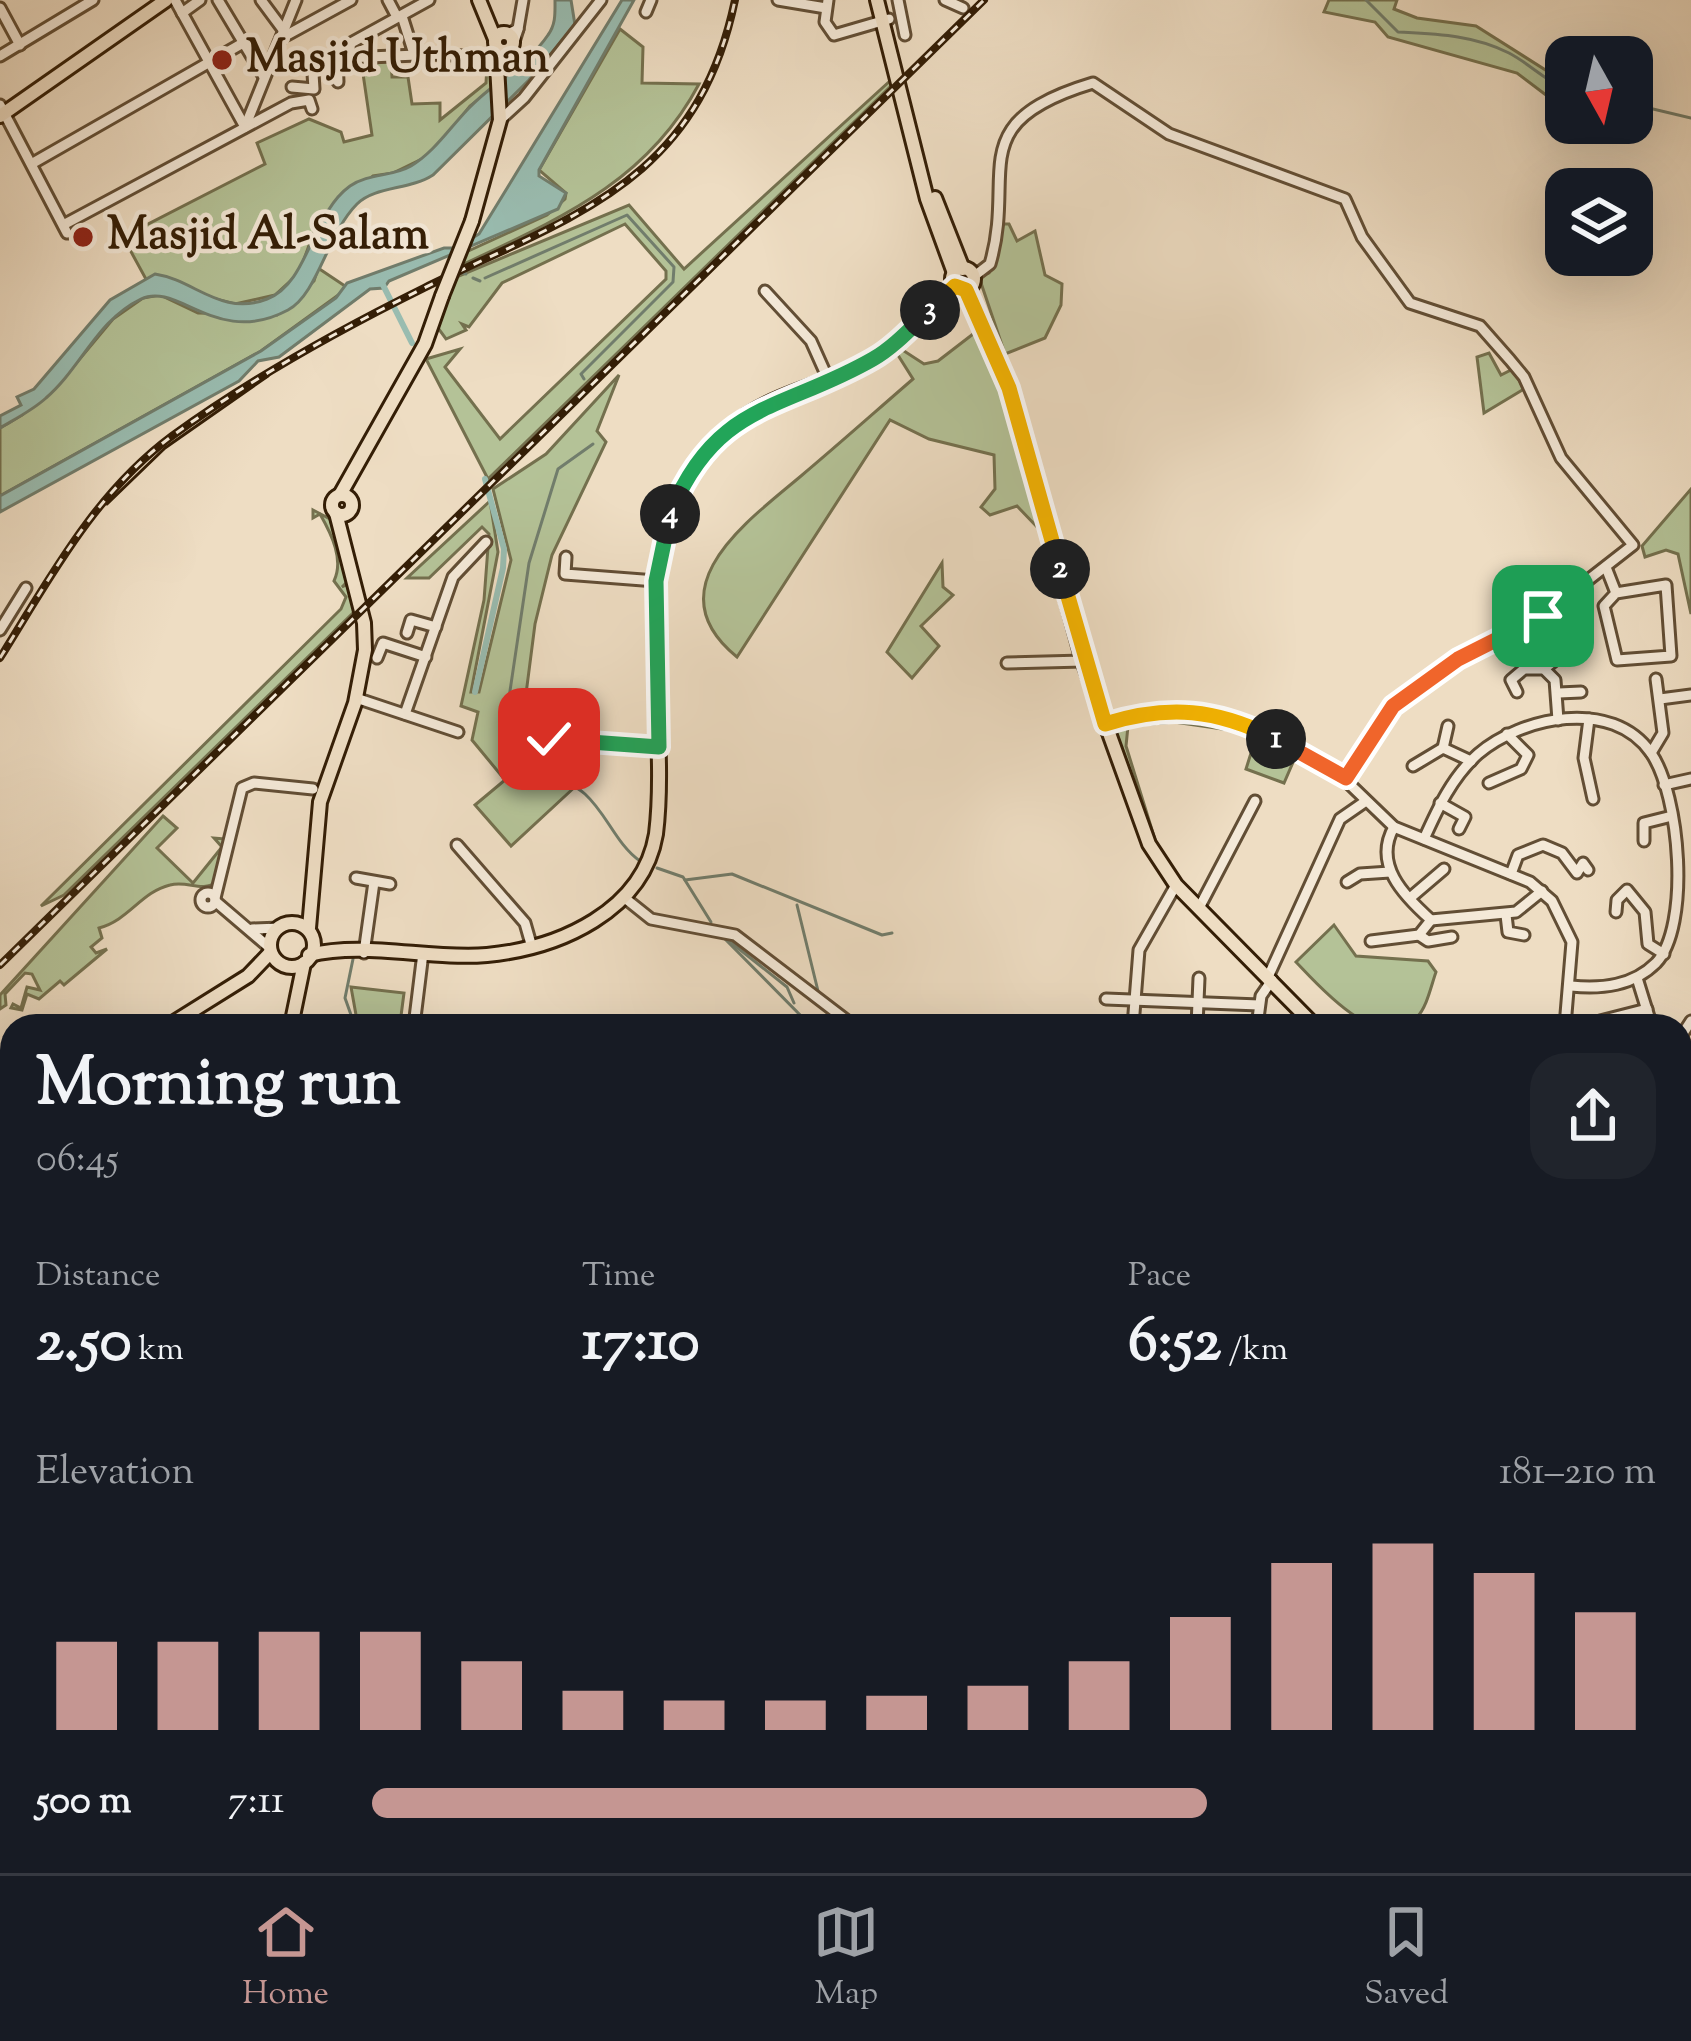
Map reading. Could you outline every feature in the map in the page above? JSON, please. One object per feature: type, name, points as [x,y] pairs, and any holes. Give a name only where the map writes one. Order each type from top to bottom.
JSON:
[{"type":"main road","points":[[2,112],[171,0]]},
{"type":"main road","points":[[293,1014],[312,932],[320,802],[356,698],[365,636],[340,514],[352,507],[345,496],[424,347],[472,221],[500,116],[497,79],[505,42],[483,0]]},
{"type":"main road","points":[[880,0],[927,199],[1022,428],[1083,661],[1149,844],[1176,885],[1304,1014]]},
{"type":"main road","points":[[201,1014],[261,975],[307,959],[339,952],[490,955],[576,929],[626,899],[653,850],[659,747],[656,581],[674,505],[712,445],[763,406],[888,349],[962,279]]},
{"type":"main road","points":[[187,1014],[248,976],[270,951],[282,927],[314,893]]},
{"type":"main road","points":[[282,927],[297,922],[339,952]]},
{"type":"main road","points":[[270,951],[297,985]]},
{"type":"street","points":[[0,56],[93,0]]},
{"type":"street","points":[[171,0],[245,128]]},
{"type":"street","points":[[182,13],[200,0]]},
{"type":"street","points":[[218,0],[264,77]]},
{"type":"street","points":[[261,0],[281,31],[291,34],[350,0]]},
{"type":"street","points":[[245,128],[296,0]]},
{"type":"street","points":[[388,0],[414,54]]},
{"type":"street","points":[[338,82],[342,57],[351,43],[428,0]]},
{"type":"street","points":[[273,61],[414,54],[505,42],[523,0]]},
{"type":"street","points":[[500,116],[516,108],[602,0]]},
{"type":"street","points":[[646,12],[651,0]]},
{"type":"street","points":[[778,0],[827,4],[826,27],[834,35],[886,20]]},
{"type":"street","points":[[898,0],[905,35]]},
{"type":"street","points":[[945,0],[963,8]]},
{"type":"street","points":[[0,8],[20,45]]},
{"type":"street","points":[[33,163],[243,43]]},
{"type":"street","points":[[292,87],[313,90],[312,58]]},
{"type":"street","points":[[962,279],[990,264],[997,163],[1021,117],[1093,83],[1169,134],[1345,199],[1362,237],[1410,303],[1480,326],[1523,376],[1561,458],[1634,543],[1607,570],[1543,616],[1458,659],[1393,706],[1346,778]]},
{"type":"street","points":[[2,112],[66,228],[295,102],[311,101],[312,110]]},
{"type":"street","points":[[765,291],[811,341],[828,379]]},
{"type":"street","points":[[405,714],[453,577],[486,542]]},
{"type":"street","points":[[566,557],[565,574],[656,581]]},
{"type":"street","points":[[1607,570],[1616,593]]},
{"type":"street","points":[[1666,585],[1672,656],[1617,660],[1604,606],[1616,593],[1666,585]]},
{"type":"street","points":[[0,630],[26,588]]},
{"type":"street","points":[[407,633],[411,620],[436,627]]},
{"type":"street","points":[[377,658],[383,643],[426,657]]},
{"type":"street","points":[[1517,692],[1511,680],[1524,669],[1544,669],[1569,649]]},
{"type":"street","points":[[1007,663],[1083,661]]},
{"type":"street","points":[[1544,669],[1559,693],[1558,720]]},
{"type":"street","points":[[1651,753],[1663,740],[1656,679]]},
{"type":"street","points":[[1559,693],[1581,692]]},
{"type":"street","points":[[1660,699],[1691,695]]},
{"type":"street","points":[[356,698],[458,732]]},
{"type":"street","points":[[1105,724],[1154,711],[1210,712],[1246,724],[1346,778],[1394,827],[1542,891],[1561,914],[1572,942],[1567,1014]]},
{"type":"street","points":[[1589,719],[1584,758],[1593,799]]},
{"type":"street","points":[[1424,838],[1440,803],[1471,761],[1507,734],[1558,720],[1589,719],[1612,725],[1651,753],[1672,815],[1677,905],[1664,954],[1637,978],[1597,988],[1571,986]]},
{"type":"street","points":[[1443,748],[1448,727]]},
{"type":"street","points":[[1489,783],[1521,769],[1528,755],[1507,734]]},
{"type":"street","points":[[543,739],[659,747]]},
{"type":"street","points":[[1413,766],[1427,752],[1443,748],[1471,761]]},
{"type":"street","points":[[1664,785],[1691,779]]},
{"type":"street","points":[[270,951],[252,929],[213,900],[223,880],[242,788],[254,783],[313,789]]},
{"type":"street","points":[[1199,908],[1255,801]]},
{"type":"street","points":[[1259,1014],[1340,819],[1366,801]]},
{"type":"street","points":[[1440,803],[1465,817],[1459,829]]},
{"type":"street","points":[[1644,841],[1644,823],[1672,815]]},
{"type":"street","points":[[1394,827],[1385,844],[1390,872],[1431,920]]},
{"type":"street","points":[[457,845],[525,923],[531,944]]},
{"type":"street","points":[[1511,874],[1518,855],[1543,845],[1562,853],[1577,873],[1583,863],[1588,870]]},
{"type":"street","points":[[1409,898],[1444,869]]},
{"type":"street","points":[[1347,882],[1360,874],[1390,872]]},
{"type":"street","points":[[356,878],[390,884]]},
{"type":"street","points":[[364,953],[374,882]]},
{"type":"street","points":[[1133,1014],[1139,950],[1176,885]]},
{"type":"street","points":[[1616,913],[1617,900],[1627,890],[1645,912],[1648,944],[1664,954]]},
{"type":"street","points":[[1419,935],[1431,920],[1506,915],[1526,908],[1542,891]]},
{"type":"street","points":[[626,899],[651,919],[723,931],[837,1014]]},
{"type":"street","points":[[1677,905],[1691,905]]},
{"type":"street","points":[[1506,915],[1508,932],[1525,935]]},
{"type":"street","points":[[252,929],[282,927]]},
{"type":"street","points":[[1370,941],[1419,935],[1428,941],[1452,938]]},
{"type":"street","points":[[415,1014],[423,953]]},
{"type":"street","points":[[1198,1014],[1199,978]]},
{"type":"street","points":[[1637,978],[1648,1014]]},
{"type":"street","points":[[1106,999],[1198,1002],[1249,1014]]},
{"type":"green space","points":[[1329,0],[1397,0],[1394,9],[1417,18],[1476,26],[1545,70],[1545,94],[1517,73],[1388,37],[1375,22],[1324,12]]},
{"type":"green space","points":[[620,29],[643,47],[642,83],[699,84],[677,119],[653,148],[595,195],[458,267],[464,253],[547,215],[565,199],[566,193],[539,170]]},
{"type":"green space","points":[[391,59],[392,77],[408,77],[412,104],[440,103],[440,120],[486,83],[487,65],[494,88],[470,106],[432,154],[393,173],[373,176],[316,226],[299,273],[275,295],[235,304],[147,281],[123,237],[265,164],[257,143],[309,119],[341,132],[344,142],[372,135],[361,60]]},
{"type":"green space","points":[[891,80],[894,83],[488,479],[426,359],[460,349],[445,367],[500,439],[666,279],[666,271],[625,224],[502,283],[469,327],[462,324],[466,330],[446,339],[438,328],[454,278],[629,205],[684,269]]},
{"type":"green space","points":[[1000,224],[1009,224],[1017,241],[1035,231],[1045,275],[1062,284],[1061,305],[1045,338],[1005,354],[979,277],[989,273]]},
{"type":"green space","points":[[318,268],[348,288],[261,351],[0,496],[0,428],[22,415],[68,373],[113,319],[143,298],[160,295],[198,313],[277,315],[314,281]]},
{"type":"green space","points":[[977,331],[1012,423],[1038,528],[1017,506],[990,515],[981,507],[995,489],[994,455],[929,439],[890,420],[737,657],[713,631],[704,606],[706,581],[718,557],[757,513],[913,379],[896,352],[901,349],[924,364],[938,361]]},
{"type":"green space","points":[[1489,353],[1501,375],[1513,369],[1524,389],[1484,413],[1477,357]]},
{"type":"green space","points":[[619,375],[597,431],[606,442],[552,555],[535,624],[518,756],[528,769],[578,784],[511,846],[475,805],[505,780],[472,740],[478,712],[461,706],[484,600],[489,534],[482,527],[429,578],[407,578],[490,501],[498,552],[471,692],[479,692],[511,560],[493,489],[546,454]]},
{"type":"green space","points":[[1691,489],[1691,614],[1678,554],[1666,550],[1645,557],[1642,546]]},
{"type":"green space","points":[[313,510],[330,519],[348,581],[342,587],[348,584],[356,610],[64,895],[41,906],[341,609],[346,597],[334,581],[335,547],[320,514],[313,518]]},
{"type":"green space","points":[[942,563],[943,587],[953,595],[921,626],[939,646],[912,678],[887,652]]},
{"type":"green space","points":[[1155,713],[1200,717],[1255,734],[1174,722],[1128,726],[1126,746],[1157,846],[1113,725]]},
{"type":"green space","points":[[1257,735],[1312,762],[1294,760],[1284,783],[1246,769]]},
{"type":"green space","points":[[163,816],[177,828],[157,848],[193,883],[222,847],[214,838],[226,839],[217,882],[170,885],[151,894],[99,928],[102,938],[91,947],[96,953],[107,949],[64,985],[60,981],[39,999],[27,994],[22,1010],[11,1008],[13,1004],[21,1008],[27,987],[40,990],[32,974],[25,973],[5,994],[6,1005],[0,1009],[0,995]]},
{"type":"green space","points":[[1334,925],[1356,956],[1428,961],[1436,972],[1419,1014],[1351,1014],[1296,962]]},
{"type":"green space","points":[[351,987],[404,993],[401,1014],[356,1014]]},
{"type":"water","points":[[555,0],[571,0],[575,25],[529,80],[433,175],[373,194],[357,204],[307,291],[288,310],[263,320],[240,322],[170,298],[141,299],[113,319],[46,398],[0,428],[0,416],[21,405],[17,397],[34,389],[110,300],[155,274],[236,304],[267,299],[281,291],[337,198],[357,182],[404,169],[427,154],[477,100],[540,46],[552,27]]},
{"type":"water","points":[[622,0],[634,0],[539,170],[539,176],[566,193],[558,209],[389,281],[384,288],[370,289],[279,357],[258,361],[239,381],[0,512],[0,496],[261,351],[336,298],[347,283],[444,248],[456,248],[479,234]]},
{"type":"waterway","points":[[1366,0],[1398,32],[1482,42],[1545,77]]},
{"type":"waterway","points":[[1653,109],[1691,118]]},
{"type":"waterway","points":[[485,278],[627,215],[674,267],[673,282],[581,374],[584,379]]},
{"type":"waterway","points":[[473,278],[480,281]]},
{"type":"waterway","points":[[381,281],[412,343]]},
{"type":"waterway","points":[[593,444],[558,469],[529,563],[503,738],[509,753],[527,769],[585,794],[640,861]]},
{"type":"waterway","points":[[475,692],[504,549],[485,479]]},
{"type":"waterway","points":[[657,868],[683,877],[711,922]]},
{"type":"waterway","points":[[685,880],[732,874],[882,935],[892,933]]},
{"type":"waterway","points":[[797,905],[818,991]]},
{"type":"waterway","points":[[724,938],[799,1014]]},
{"type":"waterway","points":[[729,941],[787,987],[794,1003]]},
{"type":"waterway","points":[[351,1014],[345,998],[353,959]]},
{"type":"tram line","points":[[107,504],[165,448],[268,376]]},
{"type":"railway","points":[[0,658],[96,511],[172,436],[327,339],[578,213],[659,152],[691,112],[717,62],[735,0]]},
{"type":"railway","points":[[0,965],[984,0]]},
{"type":"place","name":"Masjid Uthman","points":[[222,60]]},
{"type":"place","name":"Masjid Al-Salam","points":[[83,237]]},
{"type":"route","points":[[549,739],[659,747],[658,558],[666,524],[691,472],[712,445],[749,414],[873,359],[955,286],[966,290],[1009,388],[1083,661],[1105,724],[1154,711],[1210,712],[1246,724],[1346,778],[1393,706],[1458,659],[1543,616]]}]
